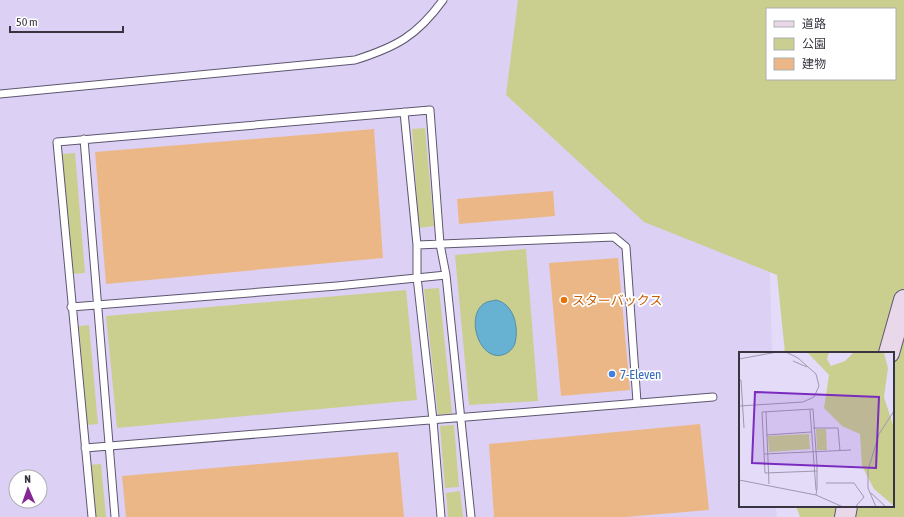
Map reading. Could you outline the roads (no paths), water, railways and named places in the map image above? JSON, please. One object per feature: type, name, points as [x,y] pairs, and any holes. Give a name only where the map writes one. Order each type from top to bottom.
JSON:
[{"type":"street","points":[[889,352],[904,300]]},
{"type":"street","points":[[845,517],[847,507]]},
{"type":"lane","points":[[0,94],[355,60],[396,44],[415,33],[431,17],[443,0]]},
{"type":"lane","points":[[92,517],[71,307],[57,142],[430,110],[440,244],[446,275],[471,517]]},
{"type":"lane","points":[[404,112],[417,245],[417,277],[433,420],[441,517]]},
{"type":"lane","points":[[84,139],[115,517]]},
{"type":"lane","points":[[417,245],[614,237],[626,247],[637,402]]},
{"type":"lane","points":[[71,307],[337,286],[446,275]]},
{"type":"lane","points":[[85,448],[713,397]]},
{"type":"water","points":[[496,300],[502,302],[511,311],[514,317],[516,337],[514,346],[509,352],[496,355],[488,352],[482,345],[477,336],[475,326],[476,316],[480,308],[487,302]]},
{"type":"place","name":"スターバックス","points":[[564,300]]},
{"type":"place","name":"7-Eleven","points":[[612,374]]}]
